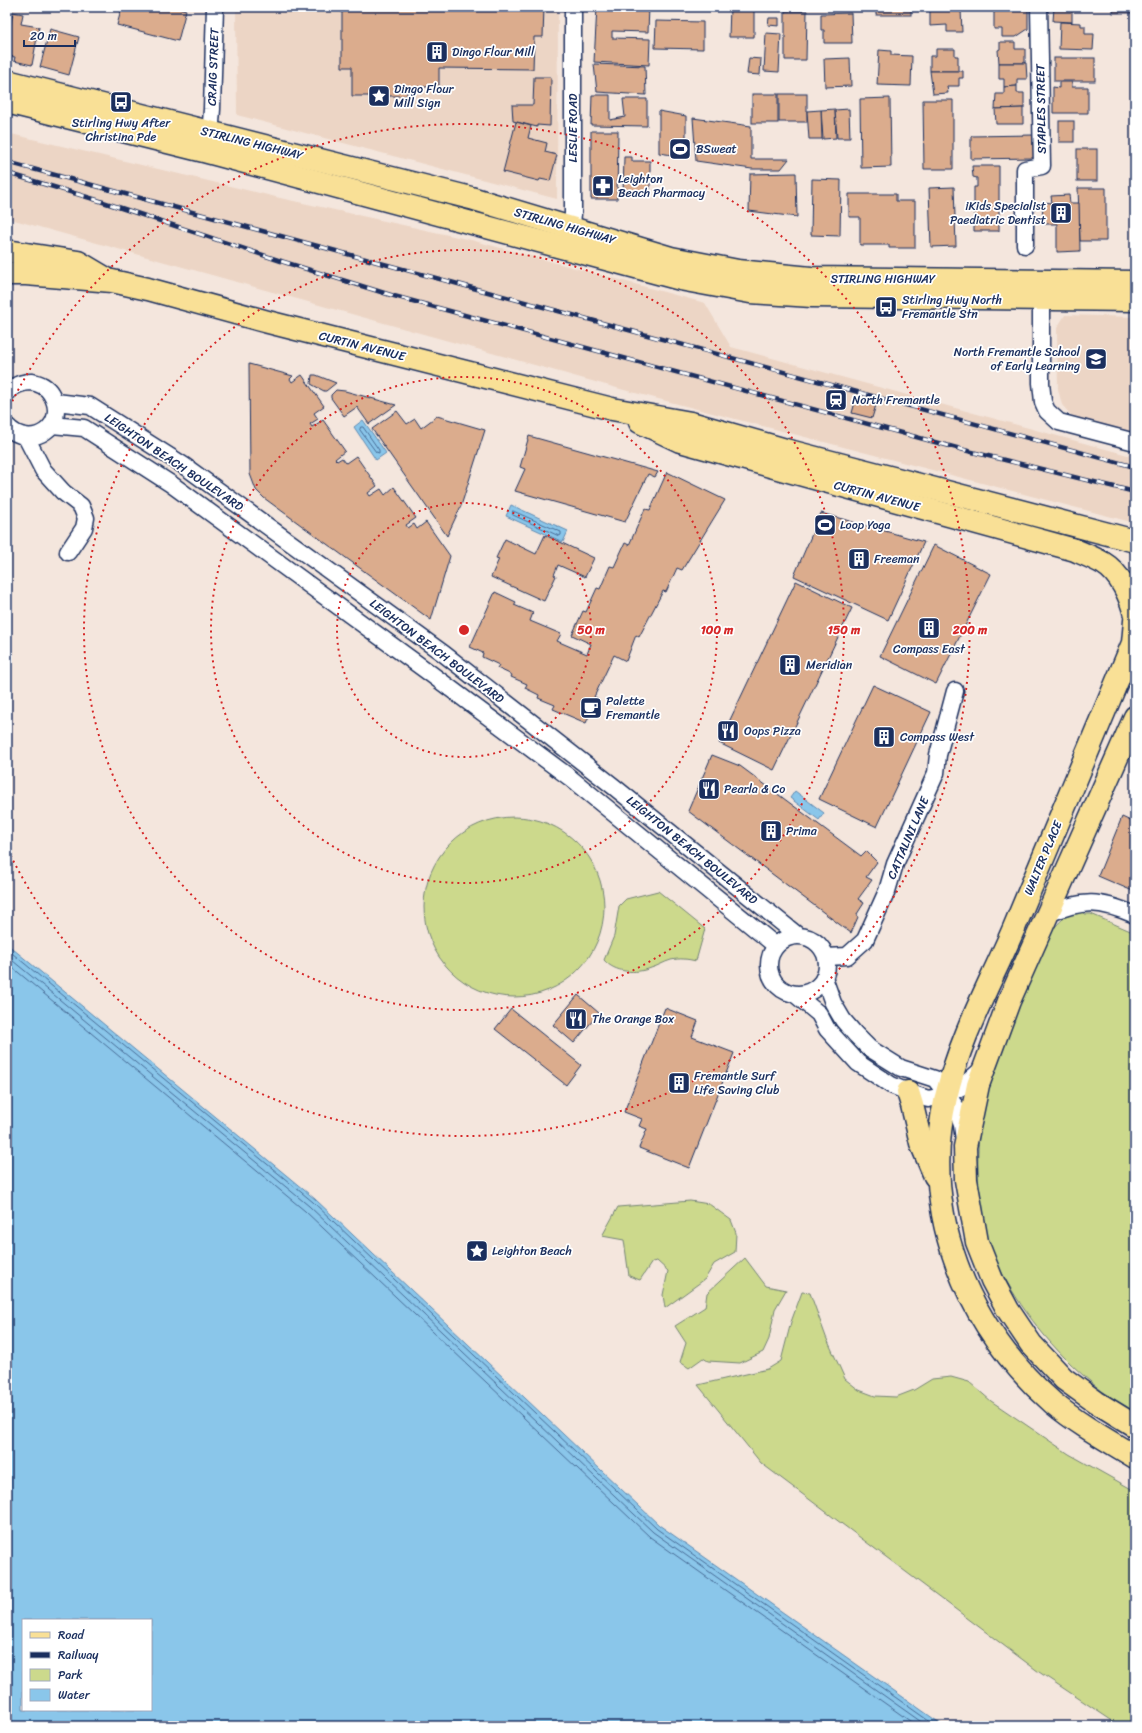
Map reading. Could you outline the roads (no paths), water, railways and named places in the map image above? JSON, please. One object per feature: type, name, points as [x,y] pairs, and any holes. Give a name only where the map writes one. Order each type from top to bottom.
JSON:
[{"type":"main road","name":"STIRLING HIGHWAY","points":[[7,81],[206,142]]},
{"type":"main road","name":"STIRLING HIGHWAY","points":[[7,102],[471,198],[571,238],[738,271],[768,275],[1041,290],[1135,300]]},
{"type":"main road","name":"CURTIN AVENUE","points":[[7,251],[78,262],[112,281]]},
{"type":"main road","name":"CURTIN AVENUE","points":[[7,274],[44,275],[112,281],[148,289],[276,324],[612,409],[691,423],[793,452],[1135,541]]},
{"type":"main road","points":[[7,285],[44,275]]},
{"type":"main road","name":"STIRLING HIGHWAY","points":[[1041,290],[1135,282]]},
{"type":"main road","name":"CURTIN AVENUE","points":[[612,409],[680,441],[1075,550],[1104,564],[1113,571],[1132,606]]},
{"type":"main road","name":"WALTER PLACE","points":[[939,1184],[940,1136],[947,1094],[974,1014],[1012,930],[1133,643],[1135,621]]},
{"type":"main road","points":[[1135,717],[1010,1001],[978,1085],[965,1147],[966,1180],[977,1242],[992,1280],[1008,1310],[1031,1344],[1064,1379],[1096,1402],[1135,1426]]},
{"type":"main road","points":[[908,1092],[921,1143],[939,1184],[942,1209],[948,1237],[961,1278],[978,1312],[1006,1353],[1027,1378],[1055,1404],[1099,1435],[1135,1457]]},
{"type":"street","name":"CRAIG STREET","points":[[206,142],[211,123],[214,7]]},
{"type":"street","name":"LESLIE ROAD","points":[[571,238],[573,7]]},
{"type":"street","name":"STAPLES STREET","points":[[1024,244],[1025,169],[1042,166],[1039,7]]},
{"type":"street","points":[[1041,290],[1041,383],[1043,402],[1047,411],[1060,422],[1135,442]]},
{"type":"street","points":[[7,426],[13,432],[26,437],[39,436],[52,425],[56,416],[56,402],[49,390],[36,383],[23,382],[8,391]]},
{"type":"street","name":"LEIGHTON BEACH BOULEVARD","points":[[56,402],[90,406],[183,466],[444,654],[602,778],[797,935]]},
{"type":"street","name":"LEIGHTON BEACH BOULEVARD","points":[[52,425],[84,428],[171,484],[432,674],[569,777],[775,945]]},
{"type":"street","points":[[26,437],[43,470],[63,492],[81,506],[86,518],[84,528],[68,552]]},
{"type":"street","name":"CATTALINI LANE","points":[[826,957],[847,956],[865,940],[887,891],[895,864],[936,773],[938,755],[955,691]]},
{"type":"street","points":[[1048,914],[1068,906],[1088,902],[1101,904],[1130,913]]},
{"type":"street","points":[[796,995],[808,993],[817,988],[824,978],[827,968],[826,957],[822,948],[815,941],[805,936],[797,935],[786,938],[775,945],[770,953],[768,968],[771,978],[781,990],[796,995],[819,1014],[827,1029],[858,1063],[891,1086],[928,1099],[947,1094],[963,1086],[984,1068]]},
{"type":"street","points":[[824,978],[840,1014],[855,1034],[869,1048],[902,1068],[935,1079],[956,1107],[962,1125],[965,1147]]},
{"type":"water","points":[[363,420],[386,453],[376,460],[354,427]]},
{"type":"water","points":[[511,505],[568,531],[563,542],[506,516]]},
{"type":"water","points":[[795,791],[824,813],[819,820],[790,798]]},
{"type":"water","points":[[7,944],[315,1199],[659,1525],[944,1726],[7,1726]]},
{"type":"railway","points":[[7,162],[1135,467]]},
{"type":"railway","points":[[7,173],[97,200],[284,262],[394,296],[968,451],[1135,492]]},
{"type":"place","name":"Dingo Flour Mill","points":[[437,52]]},
{"type":"place","name":"Dingo Flour Mill Sign","points":[[379,96]]},
{"type":"place","name":"Stirling Hwy After Christina Pde","points":[[121,102]]},
{"type":"place","name":"BSweat","points":[[680,149]]},
{"type":"place","name":"Leighton Beach Pharmacy","points":[[603,186]]},
{"type":"place","name":"iKids Specialist Paediatric Dentist","points":[[1061,213]]},
{"type":"place","name":"Stirling Hwy North Fremantle Stn","points":[[886,307]]},
{"type":"place","name":"North Fremantle School of Early Learning","points":[[1096,359]]},
{"type":"place","name":"North Fremantle","points":[[836,400]]},
{"type":"place","name":"Loop Yoga","points":[[825,525]]},
{"type":"place","name":"Freeman","points":[[859,559]]},
{"type":"place","name":"Compass East","points":[[929,628]]},
{"type":"place","name":"Meridian","points":[[790,665]]},
{"type":"place","name":"Palette Fremantle","points":[[591,708]]},
{"type":"place","name":"Oops Pizza","points":[[728,731]]},
{"type":"place","name":"Compass West","points":[[884,737]]},
{"type":"place","name":"Pearla & Co","points":[[709,789]]},
{"type":"place","name":"Prima","points":[[771,831]]},
{"type":"place","name":"The Orange Box","points":[[576,1019]]},
{"type":"place","name":"Fremantle Surf Life Saving Club","points":[[679,1083]]},
{"type":"place","name":"Leighton Beach","points":[[477,1251]]}]
